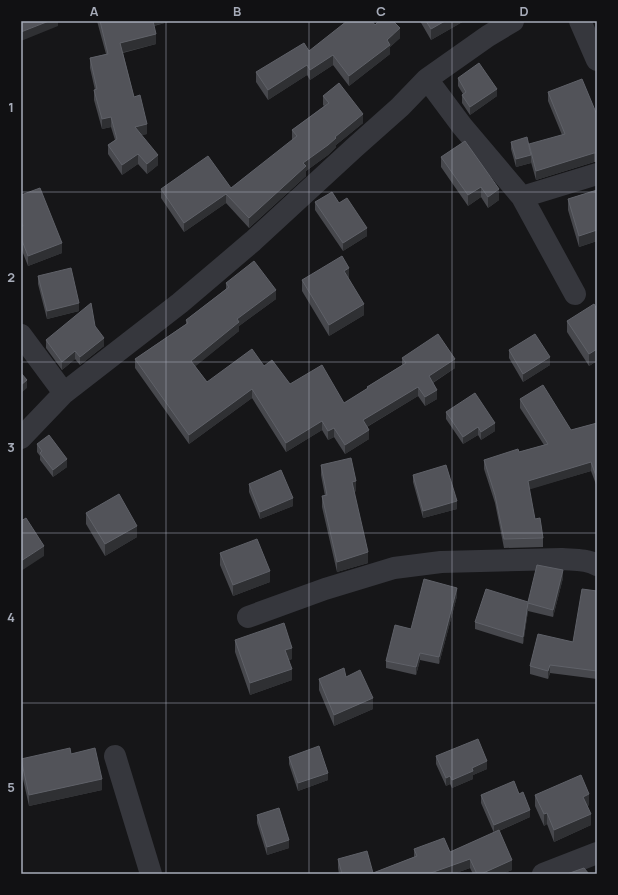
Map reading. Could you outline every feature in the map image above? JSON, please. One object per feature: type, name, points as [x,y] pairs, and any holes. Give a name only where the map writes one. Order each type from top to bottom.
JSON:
[{"type":"street","points":[[21,438],[64,393],[180,303],[253,241],[400,107],[427,79],[488,36],[513,21]]},
{"type":"street","points":[[580,21],[597,60]]},
{"type":"street","points":[[427,79],[462,126],[522,197],[575,294]]},
{"type":"street","points":[[522,197],[597,174]]},
{"type":"street","points":[[21,335],[64,393]]},
{"type":"street","points":[[248,617],[324,589],[394,568],[441,562],[562,559],[593,562],[597,565]]},
{"type":"street","points":[[115,756],[151,874]]},
{"type":"street","points":[[544,874],[597,853]]},
{"type":"building","points":[[21,21],[49,21],[21,32]]},
{"type":"building","points":[[100,21],[153,21],[156,34],[120,43],[134,97],[140,95],[147,124],[135,127],[158,155],[147,164],[138,154],[122,165],[108,145],[117,139],[111,117],[102,119],[94,90],[97,89],[90,58],[108,54]]},
{"type":"building","points":[[347,21],[372,21],[375,25],[379,21],[393,21],[400,28],[387,40],[390,45],[349,76],[333,55],[310,70],[307,65],[268,90],[256,72],[304,43],[309,51]]},
{"type":"building","points":[[426,21],[445,21],[431,29]]},
{"type":"building","points":[[479,63],[497,89],[470,107],[462,95],[466,92],[458,78]]},
{"type":"building","points":[[582,79],[597,115],[597,153],[536,171],[529,144],[565,134],[548,92]]},
{"type":"building","points":[[339,83],[363,114],[335,137],[336,138],[328,145],[303,163],[306,166],[249,218],[226,194],[184,223],[161,189],[208,156],[231,188],[297,136],[292,130],[329,103],[323,96]]},
{"type":"building","points":[[527,137],[531,155],[516,159],[511,142]]},
{"type":"building","points":[[465,141],[499,189],[488,197],[481,187],[468,195],[441,157]]},
{"type":"building","points":[[40,188],[62,243],[28,256],[21,238],[21,227],[23,226],[21,222],[21,195]]},
{"type":"building","points":[[597,190],[597,230],[579,236],[568,199]]},
{"type":"building","points":[[332,192],[339,203],[347,198],[367,228],[343,243],[315,202]]},
{"type":"building","points":[[342,256],[349,268],[344,271],[364,304],[329,325],[302,280]]},
{"type":"building","points":[[254,261],[276,290],[237,319],[239,322],[191,361],[207,382],[252,349],[264,366],[272,360],[290,384],[322,365],[344,403],[406,363],[402,358],[438,334],[455,359],[429,376],[437,390],[425,397],[418,387],[363,420],[369,430],[345,445],[334,428],[328,431],[322,421],[286,443],[252,389],[189,435],[135,359],[188,323],[186,320],[229,287],[226,283]]},
{"type":"building","points":[[71,268],[79,303],[47,311],[38,276]]},
{"type":"building","points":[[91,303],[95,326],[104,338],[80,357],[75,351],[62,362],[46,340]]},
{"type":"building","points":[[594,304],[597,309],[597,349],[589,354],[567,321]]},
{"type":"building","points":[[535,334],[550,357],[523,374],[509,350]]},
{"type":"building","points":[[21,373],[27,380],[21,385]]},
{"type":"building","points":[[543,385],[571,430],[597,423],[597,479],[591,462],[528,481],[535,519],[540,518],[543,538],[504,539],[495,495],[484,460],[518,449],[519,452],[548,444],[520,399]]},
{"type":"building","points":[[475,393],[495,423],[481,432],[478,427],[463,437],[446,412]]},
{"type":"building","points":[[49,435],[67,459],[53,470],[40,453],[42,451],[37,444]]},
{"type":"building","points":[[351,458],[356,481],[352,482],[368,552],[337,562],[322,496],[327,495],[321,465]]},
{"type":"building","points":[[446,465],[457,501],[423,511],[413,475]]},
{"type":"building","points":[[281,470],[293,498],[260,512],[249,484]]},
{"type":"building","points":[[119,494],[137,526],[105,544],[86,513]]},
{"type":"building","points":[[26,518],[44,546],[21,561],[21,521]]},
{"type":"building","points":[[257,539],[270,571],[233,585],[220,553]]},
{"type":"building","points":[[537,565],[563,570],[553,610],[528,603],[523,637],[475,622],[486,589],[528,602]]},
{"type":"building","points":[[424,579],[457,588],[439,657],[420,653],[416,667],[386,661],[395,625],[411,629]]},
{"type":"building","points":[[582,589],[597,591],[597,671],[550,665],[548,671],[530,666],[538,634],[573,642]]},
{"type":"building","points":[[284,623],[292,648],[285,650],[292,669],[250,683],[235,640]]},
{"type":"building","points":[[344,668],[346,677],[360,670],[373,698],[334,715],[319,679]]},
{"type":"building","points":[[478,739],[487,761],[472,768],[473,771],[452,780],[450,776],[446,778],[436,756]]},
{"type":"building","points":[[319,746],[328,773],[298,783],[289,757]]},
{"type":"building","points":[[70,748],[71,754],[95,748],[102,779],[29,795],[21,759]]},
{"type":"building","points":[[581,775],[589,794],[583,797],[591,814],[554,830],[547,813],[544,814],[535,795]]},
{"type":"building","points":[[514,781],[519,794],[523,792],[530,810],[494,825],[481,795]]},
{"type":"building","points":[[279,808],[289,840],[267,847],[257,815]]},
{"type":"building","points":[[499,830],[512,860],[481,874],[477,874],[470,859],[428,874],[342,874],[338,859],[367,851],[373,873],[417,856],[414,849],[444,838],[450,852]]},
{"type":"building","points":[[584,868],[589,874],[567,874]]}]
